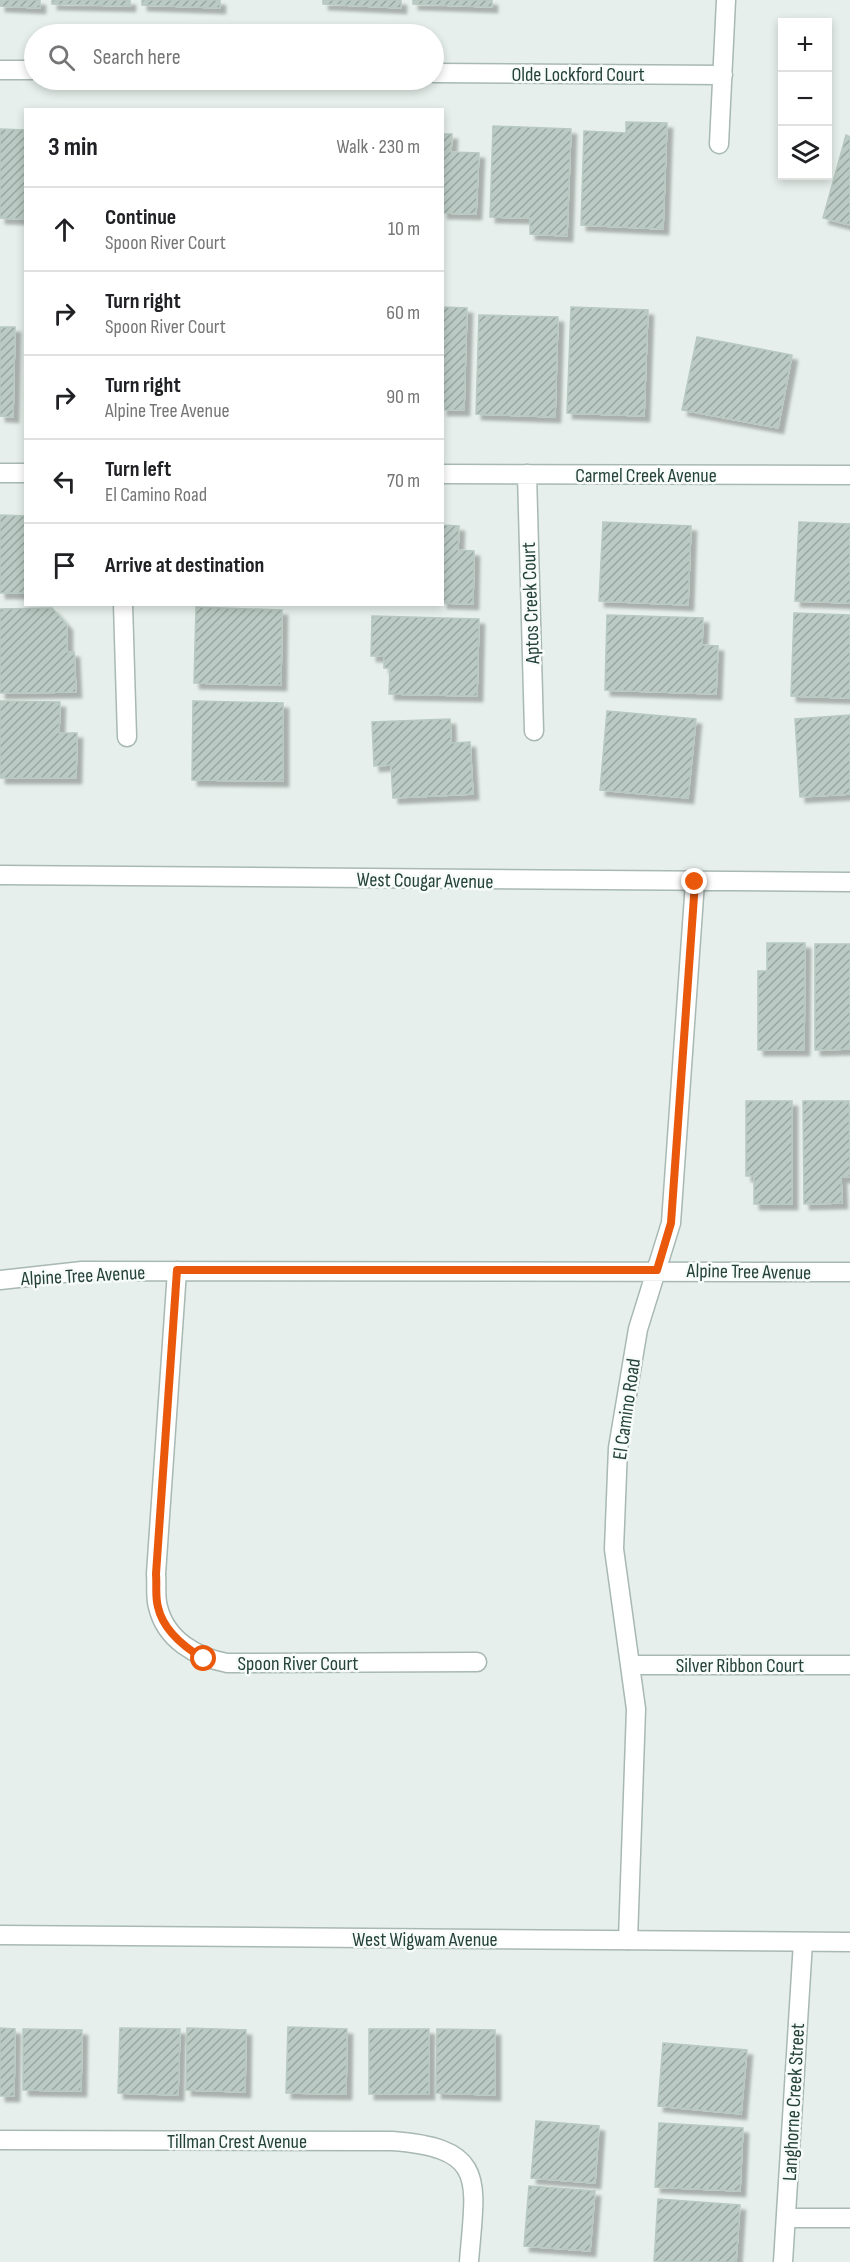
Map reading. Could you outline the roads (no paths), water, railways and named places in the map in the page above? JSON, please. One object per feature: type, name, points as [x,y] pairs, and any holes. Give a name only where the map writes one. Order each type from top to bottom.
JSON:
[{"type":"street","points":[[719,144],[726,0]]},
{"type":"street","points":[[0,70],[24,70]]},
{"type":"street","name":"Olde Lockford Court","points":[[444,73],[723,75]]},
{"type":"street","points":[[0,473],[24,473]]},
{"type":"street","name":"Carmel Creek Avenue","points":[[444,474],[850,475]]},
{"type":"street","name":"Aptos Creek Court","points":[[527,474],[534,731]]},
{"type":"street","points":[[123,606],[127,737]]},
{"type":"street","name":"West Cougar Avenue","points":[[0,875],[850,882]]},
{"type":"street","name":"El Camino Road","points":[[628,1940],[636,1709],[614,1549],[618,1448],[638,1329],[671,1223],[695,882]]},
{"type":"street","name":"Alpine Tree Avenue","points":[[0,1280],[82,1270],[850,1272]]},
{"type":"street","name":"Spoon River Court","points":[[177,1270],[156,1574],[158,1607],[171,1632],[186,1648],[204,1659],[227,1663],[477,1662]]},
{"type":"street","name":"Silver Ribbon Court","points":[[630,1665],[850,1665]]},
{"type":"street","name":"West Wigwam Avenue","points":[[0,1935],[850,1942]]},
{"type":"street","name":"Langhorne Creek Street","points":[[783,2262],[803,1942]]},
{"type":"street","name":"Tillman Crest Avenue","points":[[0,2140],[392,2141],[428,2144],[453,2153],[466,2166],[474,2193],[469,2262]]},
{"type":"street","points":[[786,2218],[850,2218]]}]
